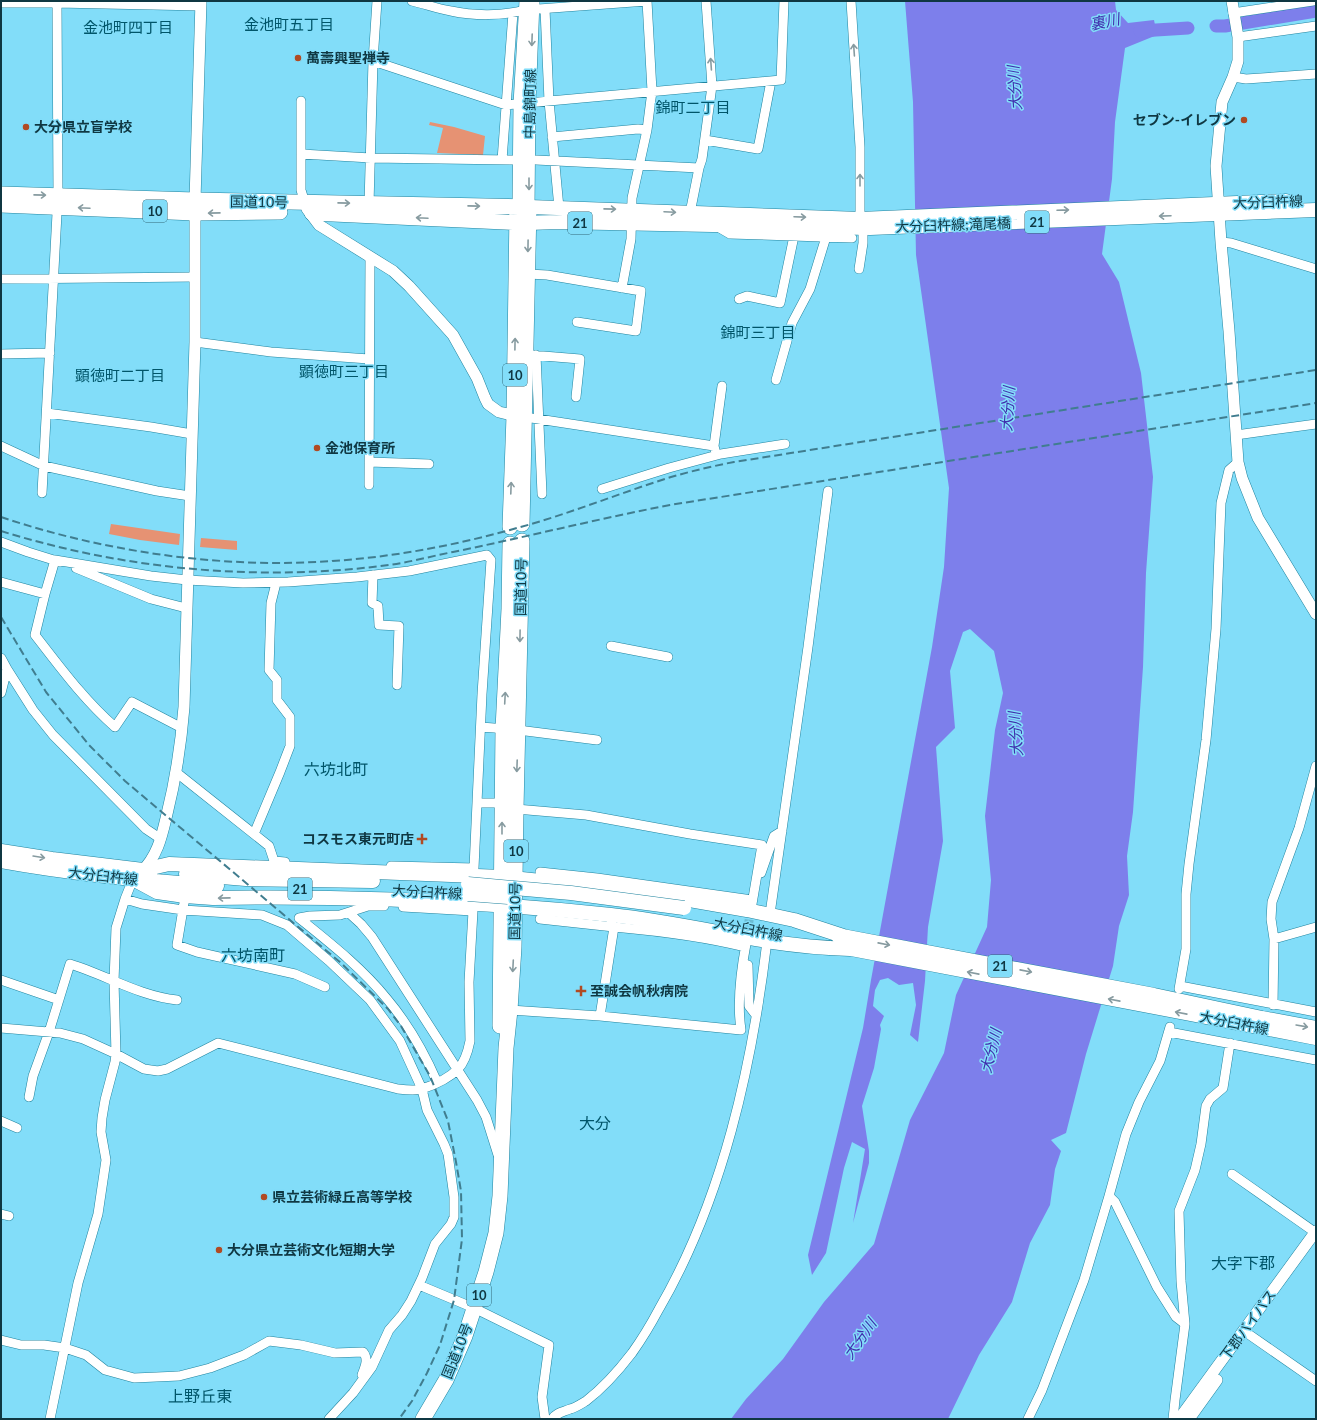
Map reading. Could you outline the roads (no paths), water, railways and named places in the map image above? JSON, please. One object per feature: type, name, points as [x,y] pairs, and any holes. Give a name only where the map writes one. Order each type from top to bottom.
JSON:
[{"type":"highway","name":"国道10号","points":[[1,194],[57,201],[195,207],[307,208],[523,223]]},
{"type":"highway","name":"国道10号","points":[[1,205],[57,201]]},
{"type":"highway","name":"国道10号","points":[[307,208],[369,204],[523,207]]},
{"type":"highway","name":"10","points":[[523,207],[526,418]]},
{"type":"highway","name":"10","points":[[516,525],[531,355],[528,274],[523,223]]},
{"type":"highway","name":"国道10号","points":[[423,1419],[446,1380],[465,1336],[486,1272],[496,1233],[500,1196],[499,1080],[509,878],[509,806],[503,729],[509,609],[516,542],[518,730],[509,806]]},
{"type":"highway","name":"国道10号","points":[[500,1161],[506,1048],[514,947],[508,906]]},
{"type":"main road","name":"大分臼杵線","points":[[1219,208],[1316,200]]},
{"type":"main road","name":"21","points":[[523,207],[559,208],[716,226],[863,226]]},
{"type":"main road","name":"大分臼杵線;滝尾橋","points":[[863,226],[1219,208]]},
{"type":"main road","name":"大分臼杵線","points":[[1219,208],[1316,210]]},
{"type":"main road","name":"21","points":[[523,223],[690,213],[863,226]]},
{"type":"main road","name":"大分臼杵線","points":[[1,851],[138,875]]},
{"type":"main road","name":"大分臼杵線","points":[[1,861],[45,869],[138,875],[245,888],[382,890],[468,889],[575,903],[683,912],[773,928]]},
{"type":"main road","points":[[848,943],[773,928],[684,899],[600,883],[316,866],[169,864],[138,875],[157,892],[184,903],[213,898],[389,899],[508,906],[610,921],[683,925],[773,928],[794,920],[848,943]]},
{"type":"main road","name":"21","points":[[848,943],[1153,1001]]},
{"type":"main road","name":"大分臼杵線","points":[[1153,1001],[1316,1028]]},
{"type":"main road","name":"大分臼杵線","points":[[1153,1001],[1316,1038]]},
{"type":"street","points":[[369,204],[373,61],[377,1]]},
{"type":"street","points":[[412,1],[437,4],[450,11],[471,14],[513,14],[529,6],[545,10],[647,1],[652,91],[647,130],[638,165],[632,198],[631,239],[622,288]]},
{"type":"street","points":[[690,213],[702,159],[712,86],[706,1]]},
{"type":"street","points":[[373,61],[506,105],[781,80],[784,1]]},
{"type":"street","points":[[851,1],[860,147],[863,226],[859,269]]},
{"type":"street","points":[[1232,1],[1237,32],[1238,61],[1222,102],[1216,166],[1238,462],[1242,478],[1258,518],[1316,614]]},
{"type":"street","points":[[1234,14],[1313,1]]},
{"type":"street","points":[[42,493],[57,201],[57,2]]},
{"type":"street","points":[[1,3],[201,3],[195,207],[192,434],[182,728],[176,772],[161,839],[156,853],[138,875],[125,899],[116,928],[114,981],[116,1054],[102,1118],[102,1132],[106,1160],[98,1214],[78,1283],[50,1419]]},
{"type":"street","name":"中島錦町線","points":[[523,207],[524,103],[529,6]]},
{"type":"street","points":[[545,10],[549,101],[559,208]]},
{"type":"street","points":[[502,160],[513,14]]},
{"type":"street","points":[[1237,32],[1316,26]]},
{"type":"street","points":[[1233,77],[1246,79],[1316,74]]},
{"type":"street","points":[[705,140],[758,149],[771,81]]},
{"type":"street","points":[[301,101],[301,190],[307,208],[320,224],[393,271],[409,286],[453,334],[477,378],[488,404],[499,412],[526,418],[714,446]]},
{"type":"street","points":[[552,137],[638,129],[647,130]]},
{"type":"street","points":[[301,154],[371,158],[514,160]]},
{"type":"street","points":[[536,160],[699,168]]},
{"type":"street","points":[[716,226],[730,234],[826,237],[863,226]]},
{"type":"street","points":[[739,299],[747,296],[780,303],[794,236]]},
{"type":"street","points":[[776,380],[792,322],[810,289],[826,237]]},
{"type":"street","points":[[1221,242],[1231,243],[1316,269]]},
{"type":"street","points":[[369,484],[370,256]]},
{"type":"street","points":[[528,274],[547,275],[641,291],[636,331],[578,322]]},
{"type":"street","points":[[1,280],[195,277]]},
{"type":"street","points":[[194,342],[271,352],[369,359]]},
{"type":"street","points":[[1,354],[50,353]]},
{"type":"street","points":[[531,355],[580,359],[576,397]]},
{"type":"street","points":[[716,455],[714,446],[722,386]]},
{"type":"street","points":[[47,413],[192,434]]},
{"type":"street","points":[[526,418],[542,494]]},
{"type":"street","points":[[1236,435],[1316,424]]},
{"type":"street","points":[[602,489],[716,455],[785,444]]},
{"type":"street","points":[[1,446],[44,466],[157,491],[190,496]]},
{"type":"street","points":[[369,462],[429,464]]},
{"type":"street","points":[[1238,462],[1229,470],[1221,503],[1216,629],[1207,732],[1186,894],[1186,949],[1179,988],[1316,1012]]},
{"type":"street","points":[[552,1419],[561,1412],[571,1409],[586,1401],[613,1375],[632,1353],[672,1287],[692,1244],[718,1173],[738,1100],[773,928],[782,831],[828,491]]},
{"type":"street","points":[[1,542],[84,571],[150,599],[186,608]]},
{"type":"street","points":[[55,560],[120,572],[187,580],[243,583],[373,575],[409,571],[488,555],[491,560],[474,868],[316,866],[274,861],[269,846],[176,772]]},
{"type":"street","points":[[55,560],[35,635],[83,696],[115,727],[132,702],[182,728]]},
{"type":"street","points":[[373,575],[372,603],[378,606],[379,625],[399,626],[397,685]]},
{"type":"street","points":[[1,582],[45,594]]},
{"type":"street","points":[[254,834],[290,746],[290,717],[277,700],[277,680],[269,670],[271,603],[276,582]]},
{"type":"street","points":[[611,646],[668,657]]},
{"type":"street","points":[[1,658],[33,710],[53,735],[146,829],[161,839]]},
{"type":"street","points":[[1,694],[7,669]]},
{"type":"street","points":[[481,727],[597,740]]},
{"type":"street","points":[[1273,1005],[1274,939],[1271,919],[1272,902],[1299,828],[1316,766]]},
{"type":"street","points":[[477,803],[586,815],[690,834],[762,845],[752,902],[600,883],[540,872]]},
{"type":"street","points":[[755,882],[761,873],[774,836],[782,831]]},
{"type":"street","points":[[125,899],[142,904],[184,903],[262,915],[287,925],[329,960],[370,1000],[400,1041],[422,1089],[427,1110],[448,1154],[454,1209],[454,1217],[451,1224],[435,1244],[419,1284],[407,1308],[388,1330],[372,1367],[332,1418]]},
{"type":"street","points":[[184,903],[177,945],[197,952],[295,974],[325,987]]},
{"type":"street","points":[[1,1028],[60,1033],[83,1039],[144,1069],[158,1071],[167,1069],[218,1043],[398,1090],[422,1089],[437,1082],[457,1070],[465,1058],[470,1041],[469,982],[473,911],[368,906],[340,915],[299,918],[362,972],[388,999],[419,1045],[437,1082]]},
{"type":"street","points":[[349,913],[372,937],[477,1100],[486,1117],[500,1161]]},
{"type":"street","points":[[540,919],[610,921],[655,931],[745,947],[746,944],[749,1006],[756,1015]]},
{"type":"street","points":[[600,1016],[610,921]]},
{"type":"street","points":[[1274,939],[1316,927]]},
{"type":"street","points":[[510,1010],[600,1016],[741,1030],[739,1016],[745,947]]},
{"type":"street","points":[[29,1097],[33,1076],[49,1032],[70,964],[160,998],[176,1000]]},
{"type":"street","points":[[1,980],[59,1000]]},
{"type":"street","points":[[1028,1419],[1042,1390],[1084,1280],[1126,1134],[1139,1102],[1160,1061],[1170,1030],[1316,1060]]},
{"type":"street","points":[[1174,1419],[1174,1400],[1185,1324],[1181,1281],[1179,1211],[1195,1170],[1202,1144],[1206,1106],[1210,1099],[1223,1088],[1230,1043]]},
{"type":"street","points":[[1,1121],[17,1128]]},
{"type":"street","points":[[1232,1174],[1316,1235]]},
{"type":"street","points":[[1109,1196],[1115,1202],[1157,1287],[1176,1317],[1185,1324]]},
{"type":"street","name":"下郡バイパス","points":[[1189,1419],[1316,1235]]},
{"type":"street","points":[[419,1284],[474,1308],[549,1345],[542,1397],[545,1419]]},
{"type":"street","points":[[1247,1333],[1316,1381]]},
{"type":"street","name":"下郡バイパス","points":[[1179,1419],[1247,1333]]},
{"type":"street","points":[[1,1340],[21,1345],[44,1345],[65,1348],[86,1355],[105,1370],[134,1378],[179,1376],[210,1368],[244,1355],[269,1341],[301,1345],[335,1353],[359,1351],[364,1352],[366,1358],[362,1381]]},
{"type":"water","name":"大分川","points":[[905,1],[1115,1],[1116,10],[1128,23],[1154,20],[1157,35],[1125,48],[1115,122],[1112,179],[1102,254],[1119,282],[1141,373],[1153,477],[1146,573],[1143,667],[1133,812],[1127,856],[1129,895],[1119,926],[1113,966],[1086,1054],[1066,1133],[1051,1140],[1061,1151],[1055,1169],[1050,1205],[1030,1243],[1012,1302],[979,1355],[948,1419],[731,1419],[746,1399],[783,1359],[824,1302],[874,1244],[910,1120],[944,1053],[956,995],[987,927],[991,880],[985,816],[995,730],[1003,693],[994,651],[970,629],[963,632],[950,671],[955,728],[936,747],[943,841],[928,927],[925,981],[918,1042],[910,1035],[916,1005],[913,983],[899,985],[888,978],[880,980],[875,990],[873,1006],[884,1016],[880,1025],[881,1029],[874,1068],[862,1106],[869,1151],[869,1163],[853,1223],[865,1149],[852,1142],[844,1168],[826,1253],[812,1275],[808,1255],[863,1028],[932,647],[944,567],[949,488],[916,255],[913,102]]},
{"type":"waterway","name":"裏川","points":[[1216,26],[1225,26],[1316,11]]},
{"type":"waterway","name":"裏川","points":[[1140,31],[1188,28]]},
{"type":"tunnel","points":[[746,942],[751,907]]},
{"type":"railway","points":[[1,517],[81,540],[165,555],[207,560],[291,563],[379,557],[448,545],[494,534],[556,516],[671,477],[726,464],[1316,370]]},
{"type":"railway","points":[[1,531],[96,555],[194,569],[243,572],[340,570],[405,562],[670,505],[1316,403]]},
{"type":"railway","points":[[1,617],[46,692],[89,745],[125,781],[341,963],[388,1009],[401,1026],[430,1076],[448,1121],[461,1191],[462,1239],[454,1300],[440,1345],[412,1401],[399,1419]]},
{"type":"place","name":"萬壽興聖禅寺","points":[[298,58]]},
{"type":"place","name":"セブン-イレブン","points":[[1244,120]]},
{"type":"place","name":"大分県立盲学校","points":[[26,127]]},
{"type":"place","name":"金池保育所","points":[[317,448]]},
{"type":"place","name":"コスモス東元町店","points":[[422,839]]},
{"type":"place","name":"至誠会帆秋病院","points":[[581,991]]},
{"type":"place","name":"県立芸術緑丘高等学校","points":[[264,1197]]},
{"type":"place","name":"大分県立芸術文化短期大学","points":[[219,1250]]},
{"type":"district","name":"金池町五丁目","points":[[289,25]]},
{"type":"district","name":"金池町四丁目","points":[[128,28]]},
{"type":"district","name":"錦町二丁目","points":[[693,108]]},
{"type":"district","name":"錦町三丁目","points":[[758,333]]},
{"type":"district","name":"顕徳町三丁目","points":[[344,372]]},
{"type":"district","name":"顕徳町二丁目","points":[[120,376]]},
{"type":"district","name":"六坊北町","points":[[336,769]]},
{"type":"district","name":"六坊南町","points":[[253,955]]},
{"type":"district","name":"大分","points":[[595,1123]]},
{"type":"district","name":"大字下郡","points":[[1243,1263]]},
{"type":"district","name":"上野丘東","points":[[200,1396]]}]
